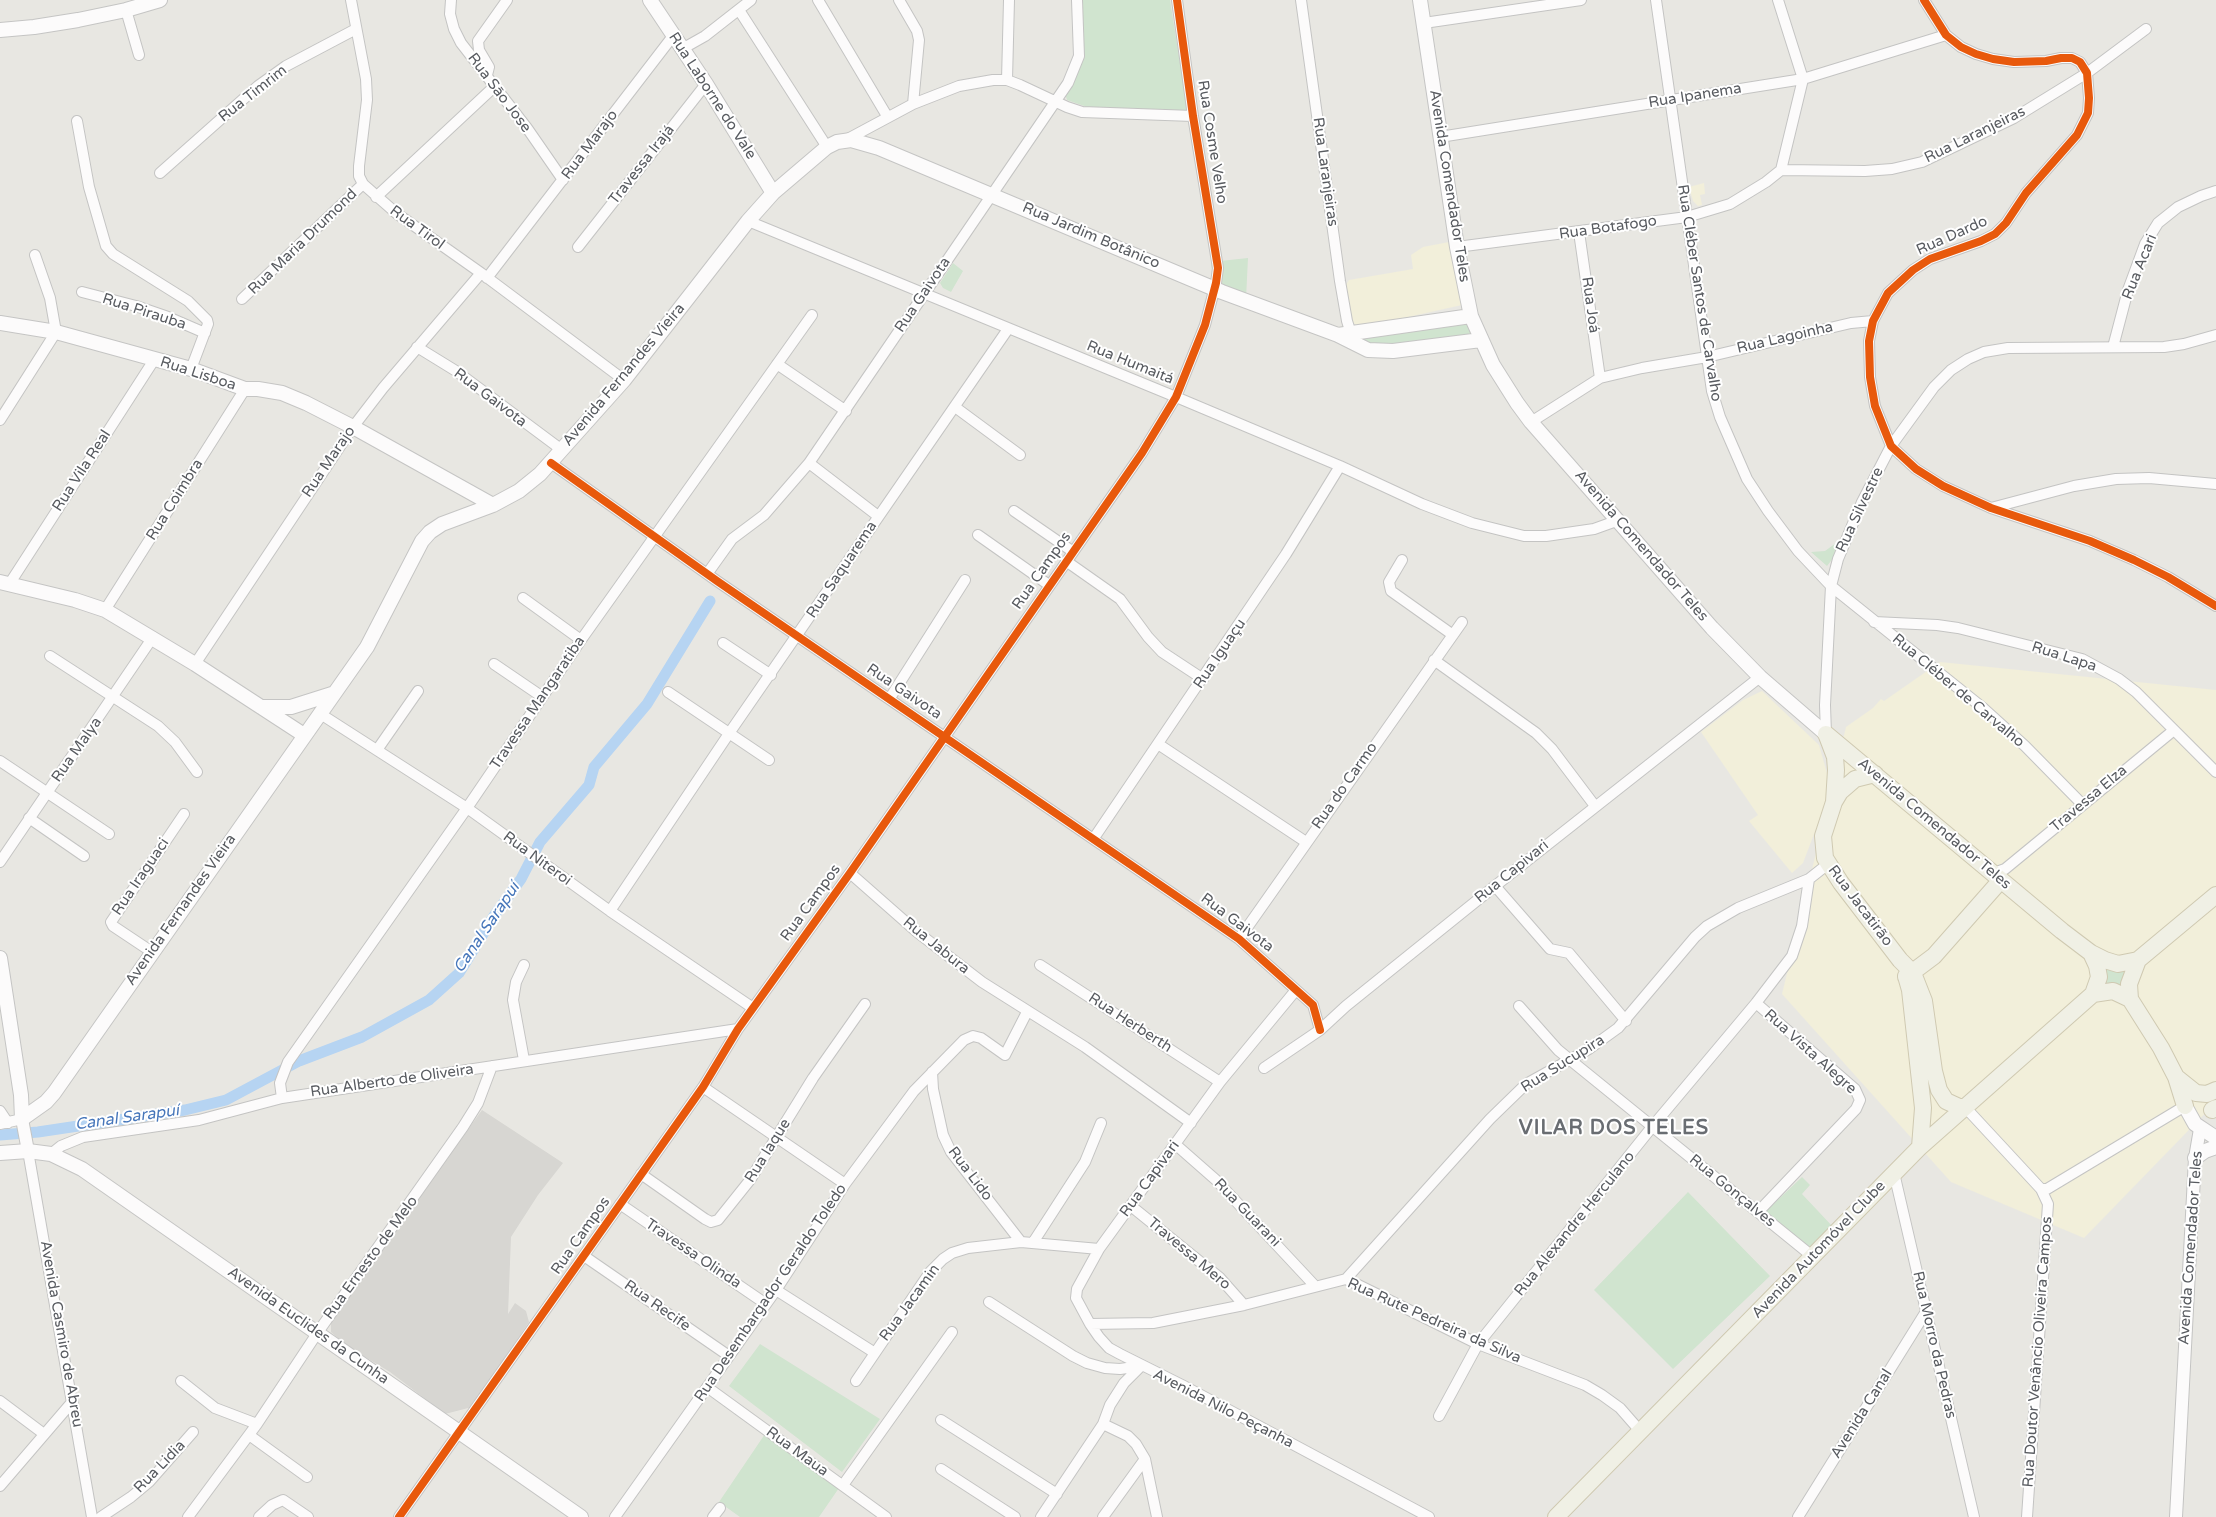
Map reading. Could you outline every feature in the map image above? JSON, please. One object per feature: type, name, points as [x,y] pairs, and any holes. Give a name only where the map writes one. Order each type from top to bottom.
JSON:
[{"type":"main road","points":[[0,30],[34,27],[126,10],[160,0]]},
{"type":"main road","name":"Rua Laborne do Vale","points":[[650,0],[706,84],[773,193]]},
{"type":"main road","name":"Avenida Comendador Teles","points":[[1420,0],[1457,247],[1471,316],[1481,340],[1505,385],[1531,422],[1712,628],[1760,677],[1874,774],[2000,874],[2062,931],[2092,953],[2118,964],[2138,960]]},
{"type":"main road","name":"Rua Jardim Botânico","points":[[844,141],[858,141],[879,148],[1214,288],[1348,337],[1368,350],[1394,351],[1481,340]]},
{"type":"main road","name":"Avenida Fernandes Vieira","points":[[22,1123],[54,1093],[371,640],[422,541],[430,532],[442,524],[493,505],[525,486],[551,463],[624,380],[748,221],[773,193],[827,147],[844,141]]},
{"type":"main road","name":"Rua Jardim Botânico","points":[[1348,337],[1471,316]]},
{"type":"main road","name":"Rua Lisboa","points":[[0,323],[56,332],[191,369],[245,389],[258,388],[282,393],[352,427],[493,505]]},
{"type":"main road","points":[[5,582],[105,610],[153,637],[304,735]]},
{"type":"main road","points":[[260,706],[291,707],[332,694]]},
{"type":"main road","name":"Rua Jacatirão","points":[[1826,734],[1835,757],[1834,802],[1822,836],[1823,851],[1828,864],[1906,969],[1924,1002],[1937,1085],[1946,1101],[1953,1105],[1965,1107]]},
{"type":"main road","points":[[1834,802],[1840,792],[1855,779],[1874,774]]},
{"type":"main road","points":[[1906,969],[1931,947],[2000,874]]},
{"type":"main road","points":[[2092,953],[2099,977],[2094,994],[2113,991],[2130,999],[2129,984],[2138,960],[2216,895]]},
{"type":"main road","points":[[0,958],[21,1095],[22,1123]]},
{"type":"main road","name":"Rua Jacatirão","points":[[1906,969],[1921,1091],[1923,1125],[1920,1147]]},
{"type":"main road","name":"Avenida Automóvel Clube","points":[[1556,1517],[1642,1432],[1920,1147],[2094,994]]},
{"type":"main road","name":"Avenida Comendador Teles","points":[[2130,999],[2156,1038],[2176,1077],[2190,1119],[2200,1129]]},
{"type":"main road","points":[[2176,1077],[2189,1089],[2199,1094],[2207,1094],[2216,1090]]},
{"type":"main road","points":[[1921,1091],[1937,1085]]},
{"type":"main road","points":[[2214,1109],[2204,1118],[2200,1129],[2216,1138]]},
{"type":"main road","name":"Avenida Euclides da Cunha","points":[[2,1156],[27,1146],[51,1154],[82,1169],[581,1517]]},
{"type":"main road","points":[[2194,1158],[2204,1151],[2216,1148]]},
{"type":"street","points":[[352,0],[366,86],[363,143],[359,166],[359,176],[363,184]]},
{"type":"street","name":"Rua Sāo Jose","points":[[451,0],[450,14],[454,29],[461,43],[487,75],[563,180]]},
{"type":"street","points":[[487,75],[488,64],[479,50],[478,41],[507,0]]},
{"type":"street","points":[[682,49],[705,36],[752,0]]},
{"type":"street","points":[[818,0],[887,116]]},
{"type":"street","points":[[898,0],[917,31],[913,104]]},
{"type":"street","points":[[1007,80],[1009,0]]},
{"type":"street","name":"Rua Gaivota","points":[[707,574],[732,539],[764,515],[809,463],[846,412],[924,293],[1056,101],[1073,74],[1079,56],[1077,0]]},
{"type":"street","name":"Rua Cosme Velho","points":[[1177,0],[1193,116],[1218,268],[1214,288]]},
{"type":"street","name":"Rua Laranjeiras","points":[[1301,0],[1348,337]]},
{"type":"street","points":[[1424,23],[1581,0]]},
{"type":"street","name":"Rua Cléber Santos de Carvalho","points":[[1656,0],[1712,391],[1720,417],[1747,479],[1798,551],[1831,586],[1874,622]]},
{"type":"street","points":[[1778,0],[1803,79],[1782,170]]},
{"type":"street","points":[[1924,0],[1946,34],[1961,47],[1993,60],[2014,62],[2072,58],[2080,62],[2087,73]]},
{"type":"street","points":[[126,10],[139,55]]},
{"type":"street","points":[[739,10],[827,147]]},
{"type":"street","name":"Rua Timrim","points":[[160,173],[258,86],[286,66],[356,29]]},
{"type":"street","name":"Rua Laranjeiras","points":[[1782,170],[1865,171],[1892,169],[1922,162],[2014,118],[2087,73],[2146,29]]},
{"type":"street","name":"Rua Ipanema","points":[[1440,137],[1803,79],[1946,34]]},
{"type":"street","name":"Rua Marajo","points":[[195,664],[352,427],[418,347],[484,276],[563,180],[673,36]]},
{"type":"street","name":"Rua Dardo","points":[[2087,73],[2088,113],[2083,125],[2077,135],[2026,193],[2006,223],[1995,234],[1930,260],[1913,270],[1888,293],[1873,321],[1869,342],[1870,377],[1875,406],[1891,446],[1916,469],[1943,486],[1991,508],[2090,541],[2134,560],[2168,577],[2216,606]]},
{"type":"street","points":[[844,141],[887,116],[913,104],[959,86],[993,80],[1007,80],[1074,110],[1091,113],[1193,116]]},
{"type":"street","name":"Travessa Irajá","points":[[578,247],[706,84]]},
{"type":"street","name":"Rua Maria Drumond","points":[[376,197],[495,86]]},
{"type":"street","points":[[77,121],[89,187],[106,246],[113,254],[157,280],[205,316],[208,324],[191,369]]},
{"type":"street","name":"Rua Botafogo","points":[[1457,247],[1686,217],[1730,204],[1750,193],[1782,170]]},
{"type":"street","name":"Rua Tirol","points":[[363,184],[396,213],[624,380]]},
{"type":"street","name":"Rua Maria Drumond","points":[[242,299],[363,184]]},
{"type":"street","name":"Rua Acari","points":[[2113,347],[2128,290],[2145,244],[2158,223],[2178,208],[2201,196],[2216,191]]},
{"type":"street","name":"Rua Humaitá","points":[[748,221],[1176,397],[1472,524],[1524,536],[1546,536],[1594,530],[1619,520]]},
{"type":"street","name":"Rua Joá","points":[[1579,232],[1600,378]]},
{"type":"street","points":[[0,420],[56,332],[50,298],[35,255]]},
{"type":"street","name":"Rua Campos","points":[[398,1517],[703,1087],[738,1029],[850,873],[1072,551],[1142,453],[1176,397],[1205,325],[1214,288]]},
{"type":"street","name":"Rua Pirauba","points":[[82,292],[136,306],[205,333]]},
{"type":"street","name":"Travessa Mangaratiba","points":[[282,1098],[280,1089],[288,1062],[467,808],[581,640],[812,315]]},
{"type":"street","name":"Rua Lagoinha","points":[[1531,422],[1600,378],[1642,368],[1707,357],[1851,323],[1873,321]]},
{"type":"street","name":"Rua Saquarema","points":[[610,911],[730,732],[1008,329]]},
{"type":"street","name":"Rua Silvestre","points":[[1826,734],[1825,705],[1831,586],[1838,559],[1848,531],[1891,446],[1934,387],[1951,370],[1968,359],[1984,352],[2008,348],[2164,347],[2184,344],[2216,335]]},
{"type":"street","name":"Rua Gaivota","points":[[418,347],[456,371],[562,450]]},
{"type":"street","name":"Rua Vila Real","points":[[5,582],[154,360]]},
{"type":"street","points":[[777,364],[846,412]]},
{"type":"street","name":"Rua Coimbra","points":[[105,610],[245,389]]},
{"type":"street","points":[[955,407],[1020,455]]},
{"type":"street","name":"Rua Gaivota","points":[[551,463],[717,581],[1094,838],[1238,939],[1313,1005],[1320,1030]]},
{"type":"street","points":[[809,463],[878,516]]},
{"type":"street","name":"Rua Iguaçu","points":[[1094,838],[1286,554],[1340,466]]},
{"type":"street","points":[[1991,508],[2074,486],[2116,479],[2149,478],[2216,484]]},
{"type":"street","points":[[1014,511],[1072,551]]},
{"type":"street","points":[[978,535],[1049,585]]},
{"type":"street","points":[[1402,560],[1389,582],[1391,591],[1453,634]]},
{"type":"street","points":[[1066,561],[1120,599],[1148,637],[1162,652],[1203,679]]},
{"type":"street","points":[[890,698],[965,580]]},
{"type":"street","points":[[523,598],[581,640]]},
{"type":"street","name":"Rua do Carmo","points":[[1238,939],[1462,622]]},
{"type":"street","name":"Rua Lapa","points":[[1874,622],[1958,628],[2082,659],[2124,683],[2216,772]]},
{"type":"street","name":"Rua Cléber de Carvalho","points":[[1874,622],[1982,708],[2025,746],[2083,805]]},
{"type":"street","name":"Rua Malya","points":[[0,862],[153,637]]},
{"type":"street","points":[[723,643],[771,675]]},
{"type":"street","points":[[50,656],[158,726],[175,742],[197,772]]},
{"type":"street","points":[[1434,660],[1536,733],[1552,748],[1594,806]]},
{"type":"street","points":[[494,664],[542,696]]},
{"type":"street","name":"Rua Capivari","points":[[1264,1068],[1320,1030],[1346,1006],[1594,806],[1760,677]]},
{"type":"street","points":[[377,750],[418,691]]},
{"type":"street","points":[[668,692],[769,760]]},
{"type":"street","name":"Rua Niteroi","points":[[319,713],[467,808],[610,911],[753,1008]]},
{"type":"street","name":"Travessa Elza","points":[[2000,874],[2174,730]]},
{"type":"street","points":[[1158,744],[1306,842]]},
{"type":"street","points":[[0,761],[48,791],[109,834]]},
{"type":"street","name":"Rua Iraguaci","points":[[152,952],[113,926],[111,922],[184,814]]},
{"type":"street","points":[[29,818],[84,856]]},
{"type":"street","name":"Rua Sucupira","points":[[1346,1279],[1490,1119],[1526,1084],[1601,1042],[1626,1021],[1695,937],[1707,926],[1738,908],[1809,879],[1828,864]]},
{"type":"street","name":"Rua Jabura","points":[[850,873],[948,957],[1027,1012],[1085,1047],[1191,1123]]},
{"type":"street","name":"Rua Alexandre Herculano","points":[[1439,1416],[1478,1344],[1652,1127],[1756,1003],[1792,956],[1802,926],[1809,879]]},
{"type":"street","points":[[1495,886],[1550,949],[1569,953],[1626,1021]]},
{"type":"street","points":[[524,965],[516,982],[513,1000],[524,1060]]},
{"type":"street","name":"Rua Herberth","points":[[1040,965],[1220,1082]]},
{"type":"street","name":"Rua Capivari","points":[[1141,1366],[1110,1348],[1090,1324],[1078,1303],[1076,1292],[1099,1249],[1220,1082],[1296,990]]},
{"type":"street","name":"Rua Vista Alegre","points":[[1756,1003],[1856,1089],[1860,1100],[1856,1109],[1758,1212]]},
{"type":"street","name":"Rua Iaque","points":[[641,1174],[704,1219],[711,1222],[718,1220],[745,1187],[813,1078],[865,1004]]},
{"type":"street","name":"Rua Gonçalves","points":[[1519,1006],[1553,1045],[1812,1256]]},
{"type":"street","points":[[932,1072],[964,1040],[972,1036],[981,1038],[1005,1055],[1027,1012]]},
{"type":"street","name":"Rua Alberto de Oliveira","points":[[51,1154],[66,1144],[83,1137],[199,1120],[282,1098],[738,1029]]},
{"type":"street","name":"Rua Ernesto de Melo","points":[[188,1517],[257,1424],[318,1332],[463,1126],[478,1103],[492,1066]]},
{"type":"street","name":"Rua Desembargador Geraldo Toledo","points":[[615,1517],[776,1290],[845,1184],[914,1091],[932,1072]]},
{"type":"street","name":"Rua Lido","points":[[932,1072],[933,1090],[943,1135],[951,1152],[1021,1242]]},
{"type":"street","points":[[703,1087],[845,1184]]},
{"type":"street","points":[[1965,1107],[2041,1189],[2047,1189],[2185,1106]]},
{"type":"street","points":[[0,1112],[4,1124],[22,1123],[27,1146]]},
{"type":"street","points":[[1034,1241],[1085,1162],[1101,1123]]},
{"type":"street","name":"Avenida Comendador Teles","points":[[2176,1517],[2194,1158],[2200,1129]]},
{"type":"street","name":"Rua Guarani","points":[[1176,1144],[1216,1180],[1315,1286]]},
{"type":"street","name":"Avenida Casmiro de Abreu","points":[[27,1146],[92,1517]]},
{"type":"street","name":"Rua Morro da Pedras","points":[[1894,1173],[1974,1517]]},
{"type":"street","name":"Rua Doutor Venâncio Oliveira Campos","points":[[2027,1517],[2048,1218],[2047,1200],[2041,1189]]},
{"type":"street","name":"Travessa Olinda","points":[[620,1204],[766,1304]]},
{"type":"street","name":"Travessa Mero","points":[[1131,1206],[1224,1283],[1244,1305]]},
{"type":"street","name":"Rua Jacamin","points":[[856,1381],[930,1272],[942,1259],[952,1253],[968,1248],[1034,1241],[1099,1249]]},
{"type":"street","name":"Rua Recife","points":[[584,1256],[729,1356]]},
{"type":"street","name":"Rua Rute Pedreira da Silva","points":[[1090,1324],[1153,1323],[1244,1305],[1346,1279],[1478,1344],[1585,1385],[1620,1408],[1642,1432]]},
{"type":"street","points":[[776,1290],[875,1353]]},
{"type":"street","name":"Avenida Nilo Peçanha","points":[[989,1302],[1087,1363],[1105,1368],[1120,1369],[1141,1366],[1182,1385],[1429,1517]]},
{"type":"street","name":"Avenida Canal","points":[[1798,1517],[1927,1310]]},
{"type":"street","points":[[843,1485],[952,1332]]},
{"type":"street","points":[[1041,1517],[1102,1424],[1110,1405],[1124,1383],[1141,1366]]},
{"type":"street","points":[[181,1381],[215,1408],[257,1424]]},
{"type":"street","name":"Rua Maua","points":[[707,1387],[886,1517]]},
{"type":"street","points":[[0,1401],[44,1434]]},
{"type":"street","points":[[0,1486],[73,1401]]},
{"type":"street","points":[[941,1420],[1057,1494]]},
{"type":"street","points":[[1102,1424],[1128,1436],[1136,1444],[1145,1459],[1157,1517]]},
{"type":"street","name":"Rua Lidia","points":[[101,1517],[131,1497],[149,1482],[192,1432]]},
{"type":"street","points":[[249,1435],[307,1477]]},
{"type":"street","points":[[1103,1517],[1145,1459]]},
{"type":"street","points":[[941,1470],[1015,1517]]},
{"type":"street","points":[[258,1517],[278,1501],[286,1501],[308,1517]]},
{"type":"street","points":[[713,1517],[720,1508]]},
{"type":"shaded area","points":[[1704,183],[1705,194],[1700,195],[1702,205],[1698,206],[1693,201],[1689,187]]},
{"type":"shaded area","points":[[1449,242],[1462,305],[1363,327],[1352,322],[1345,286],[1349,280],[1413,269],[1411,255],[1423,247]]},
{"type":"shaded area","points":[[1940,662],[2216,690],[2216,1102],[2084,1238],[1951,1182],[1782,994],[1827,807],[1819,821],[1803,863],[1792,873],[1749,821],[1758,815],[1701,732],[1743,700],[1762,691],[1819,745],[1829,780],[1829,798],[1846,727],[1873,708],[1881,699],[1884,701]]},
{"type":"shaded area","points":[[482,1110],[563,1163],[538,1195],[511,1237],[508,1314],[515,1303],[526,1311],[529,1322],[472,1407],[445,1414],[390,1372],[347,1346],[331,1332],[331,1322]]},
{"type":"green space","points":[[1080,0],[1170,0],[1186,111],[1087,107],[1067,100],[1065,93],[1076,61]]},
{"type":"green space","points":[[1248,258],[1246,299],[1222,292],[1213,279],[1211,262]]},
{"type":"green space","points":[[953,263],[963,271],[951,292],[943,288],[940,283]]},
{"type":"green space","points":[[1465,313],[1474,336],[1376,347],[1366,344],[1363,340],[1363,337]]},
{"type":"green space","points":[[1836,543],[1834,557],[1827,566],[1811,552],[1825,551]]},
{"type":"green space","points":[[2129,965],[2127,989],[2105,984],[2105,967]]},
{"type":"green space","points":[[1802,1177],[1810,1185],[1802,1194],[1834,1228],[1809,1248],[1765,1212]]},
{"type":"green space","points":[[1688,1192],[1770,1276],[1673,1369],[1594,1290]]},
{"type":"green space","points":[[760,1344],[880,1419],[842,1472],[729,1386]]},
{"type":"green space","points":[[765,1434],[839,1488],[819,1517],[740,1517],[719,1502]]},
{"type":"waterway","name":"Canal Sarapuí","points":[[0,1135],[38,1132],[185,1110],[226,1100],[299,1061],[362,1037],[429,1000],[459,973],[494,916],[521,879],[540,842],[589,785],[594,767],[647,704],[710,601]]},
{"type":"cycle path","points":[[399,1517],[703,1087],[738,1029],[850,873],[1142,453],[1176,397],[1205,325],[1218,268],[1193,116],[1177,0]]},
{"type":"cycle path","points":[[1924,0],[1946,35],[1961,47],[1976,54],[2014,62],[2046,61],[2061,58],[2072,58],[2080,62],[2087,73],[2088,113],[2077,135],[2026,193],[2006,223],[1995,234],[1981,241],[1930,259],[1913,270],[1888,293],[1873,321],[1869,341],[1870,377],[1875,406],[1891,446],[1916,469],[1943,486],[1991,508],[2090,541],[2134,560],[2168,577],[2216,606]]},
{"type":"cycle path","points":[[551,463],[717,581],[1239,939],[1313,1005],[1320,1030]]},
{"type":"district","name":"VILAR DOS TELES","points":[[1614,1129]]}]
